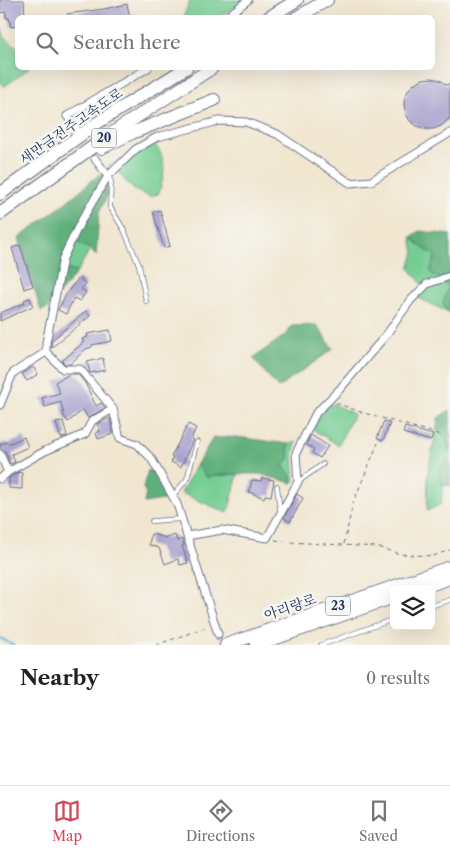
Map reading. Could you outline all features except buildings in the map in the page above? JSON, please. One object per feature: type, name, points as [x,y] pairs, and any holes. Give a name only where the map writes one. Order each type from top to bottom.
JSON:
[{"type":"highway","points":[[273,15],[297,0]]},
{"type":"highway","points":[[301,15],[327,0]]},
{"type":"highway","name":"새만금전주고속도로","points":[[0,194],[97,123],[183,70]]},
{"type":"highway","name":"20","points":[[0,214],[109,135],[209,70]]},
{"type":"highway","points":[[72,162],[132,133],[214,100]]},
{"type":"highway","name":"아리랑로","points":[[226,645],[450,567]]},
{"type":"highway","points":[[430,585],[450,578]]},
{"type":"highway","name":"아리랑로","points":[[256,645],[390,598]]},
{"type":"street","points":[[229,15],[248,0]]},
{"type":"street","points":[[76,130],[67,116],[145,70]]},
{"type":"street","points":[[218,634],[177,504],[151,458],[137,444],[120,438],[113,409],[80,368],[63,369],[46,352],[46,343],[63,258],[80,223],[108,176],[136,149],[157,137],[219,121],[246,122],[277,134],[350,183],[371,181],[450,133]]},
{"type":"street","points":[[95,159],[108,176]]},
{"type":"street","points":[[187,536],[222,530],[267,538],[298,482],[296,453],[316,413],[386,335],[411,300],[427,284],[450,276]]},
{"type":"street","points":[[0,405],[12,373],[46,352]]},
{"type":"street","points":[[0,479],[8,472],[45,451],[85,434],[92,422],[113,409]]},
{"type":"street","points":[[0,454],[8,472]]},
{"type":"lane","points":[[108,176],[111,182],[110,207],[124,230],[138,264],[146,301]]},
{"type":"lane","points":[[172,497],[187,479],[197,442]]},
{"type":"lane","points":[[298,482],[324,464]]},
{"type":"lane","points":[[277,486],[280,513]]},
{"type":"lane","points":[[152,521],[182,519]]},
{"type":"lane","points":[[435,605],[450,600]]},
{"type":"lane","points":[[321,645],[390,620]]},
{"type":"path","points":[[329,400],[364,413],[441,434]]},
{"type":"path","points":[[344,544],[352,503],[378,443]]},
{"type":"path","points":[[267,538],[290,542],[377,547],[399,554],[433,556],[450,550]]},
{"type":"path","points":[[156,645],[215,624]]},
{"type":"green space","points":[[190,0],[246,0],[221,15],[184,15]]},
{"type":"green space","points":[[0,24],[5,38],[15,46],[15,70],[26,70],[4,87],[0,83]]},
{"type":"green space","points":[[153,142],[161,155],[164,172],[159,193],[151,197],[134,190],[119,174],[129,160]]},
{"type":"green space","points":[[113,163],[107,196],[99,212],[96,256],[90,249],[75,241],[64,256],[64,269],[77,272],[48,308],[41,311],[19,238]]},
{"type":"green space","points":[[420,231],[450,235],[450,312],[447,312],[443,304],[448,286],[430,272],[435,255],[423,248],[411,237]]},
{"type":"green space","points":[[411,237],[423,248],[435,255],[449,286],[443,304],[447,312],[417,297],[422,284],[409,268],[414,253]]},
{"type":"green space","points":[[76,241],[90,249],[77,272],[64,269],[66,257]]},
{"type":"green space","points":[[317,325],[333,349],[278,388],[253,358],[287,334],[292,326]]},
{"type":"green space","points":[[333,404],[354,414],[338,445],[312,429],[326,406]]},
{"type":"green space","points":[[450,410],[450,454],[447,441],[437,428],[438,418]]},
{"type":"green space","points":[[437,428],[447,441],[450,457],[438,471],[443,485],[441,504],[427,511],[428,471]]},
{"type":"green space","points":[[237,437],[288,444],[289,459],[283,466],[290,474],[292,483],[260,474],[232,474],[206,477],[197,464],[213,438]]},
{"type":"green space","points":[[296,442],[293,456],[295,481],[292,483],[290,474],[283,466],[289,459],[288,444]]},
{"type":"green space","points":[[450,457],[450,486],[443,485],[438,471]]},
{"type":"green space","points":[[197,464],[206,477],[238,474],[228,513],[181,493]]},
{"type":"green space","points":[[148,470],[155,472],[169,499],[144,503],[146,493],[143,488]]},
{"type":"waterway","points":[[0,638],[13,645]]},
{"type":"tunnel","points":[[218,634],[221,645]]}]
